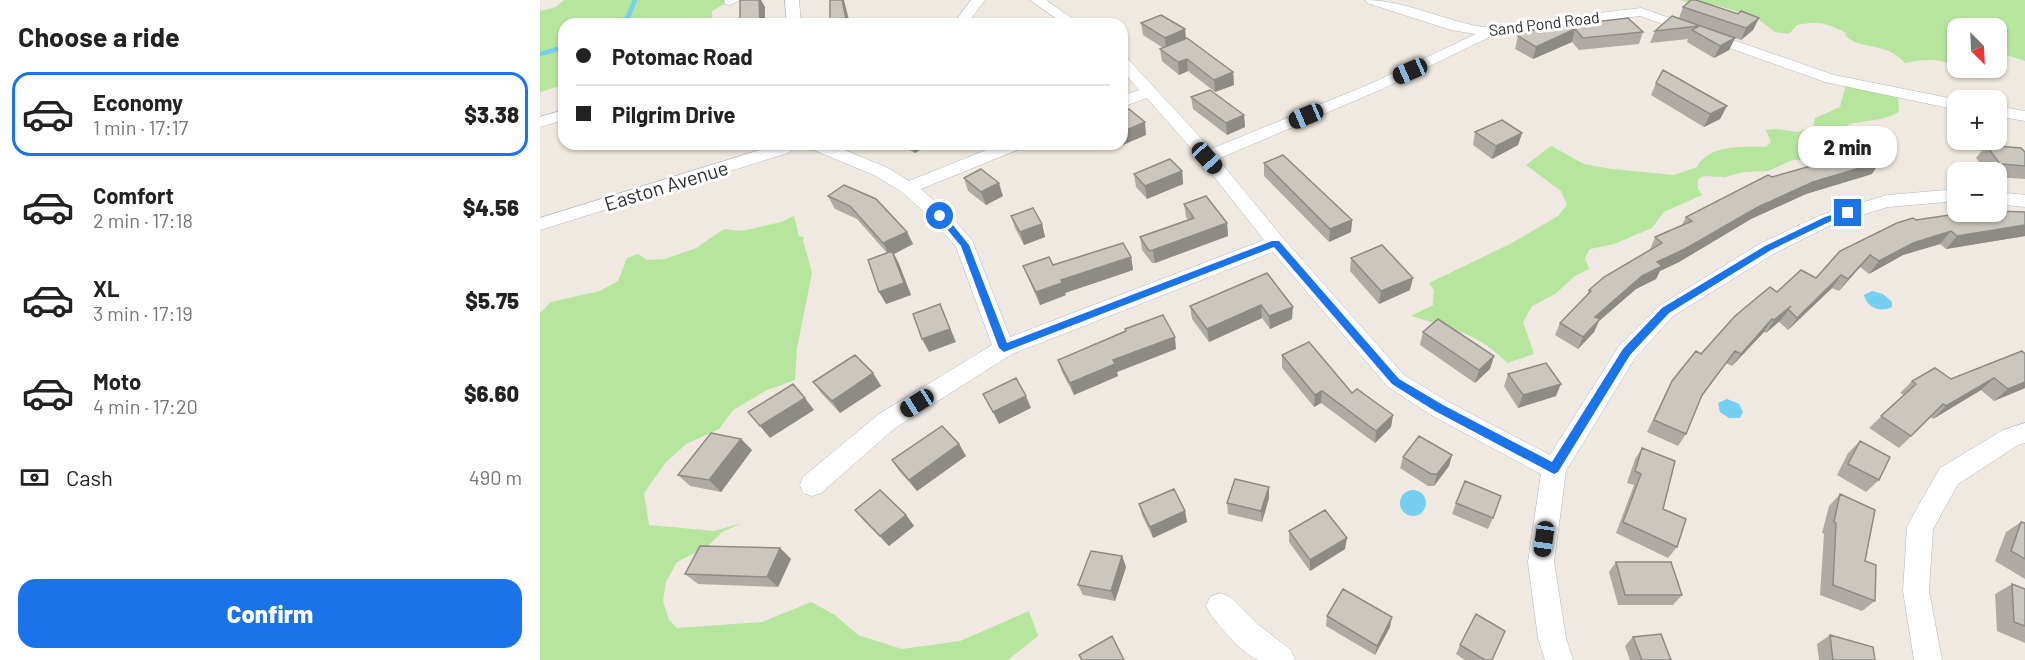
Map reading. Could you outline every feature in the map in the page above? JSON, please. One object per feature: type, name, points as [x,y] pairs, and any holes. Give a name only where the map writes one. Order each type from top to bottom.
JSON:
[{"type":"street","points":[[792,0],[794,18]]},
{"type":"street","points":[[964,18],[978,0]]},
{"type":"street","points":[[1037,0],[1064,18]]},
{"type":"street","name":"Sand Pond Road","points":[[1372,0],[1456,27],[1483,31],[1641,12],[1830,79],[1947,103]]},
{"type":"street","points":[[1607,0],[1641,12]]},
{"type":"street","points":[[1207,158],[1375,87],[1498,29]]},
{"type":"street","points":[[1128,67],[1396,381],[1439,408],[1554,469]]},
{"type":"street","points":[[1128,100],[1150,91]]},
{"type":"street","points":[[2007,113],[2025,116]]},
{"type":"street","points":[[540,122],[558,118]]},
{"type":"street","name":"Easton Avenue","points":[[540,224],[779,150]]},
{"type":"street","points":[[829,150],[882,172],[908,188],[940,216],[964,244],[1004,348]]},
{"type":"street","points":[[908,188],[1001,150]]},
{"type":"street","points":[[1559,660],[1552,638],[1541,562],[1554,469],[1627,352],[1666,310],[1768,248],[1828,219],[1887,201],[1947,196]]},
{"type":"street","points":[[2007,199],[2025,201]]},
{"type":"street","points":[[812,485],[887,421],[1004,348],[1276,243]]},
{"type":"street","points":[[1928,660],[1916,591],[1920,527],[1950,476],[2011,437],[2025,433]]},
{"type":"street","points":[[1220,606],[1250,636],[1281,660]]},
{"type":"green space","points":[[564,0],[730,1],[712,11],[712,18],[558,18],[558,87],[540,92],[540,11],[556,7]]},
{"type":"green space","points":[[1680,0],[2025,0],[2025,61],[2007,55],[2007,18],[1947,18],[1947,63],[1932,60],[1905,63],[1890,52],[1851,40],[1845,35],[1846,33],[1828,25],[1817,23],[1797,25],[1789,34],[1775,32],[1758,19],[1744,16],[1733,10],[1715,5],[1702,7]]},
{"type":"green space","points":[[1846,84],[1898,95],[1899,112],[1881,119],[1849,124],[1842,134],[1840,148],[1816,159],[1793,160],[1768,171],[1744,172],[1725,177],[1704,176],[1698,179],[1698,189],[1702,195],[1664,212],[1652,228],[1614,244],[1590,249],[1585,258],[1589,269],[1575,276],[1555,294],[1532,306],[1523,322],[1534,354],[1507,363],[1475,338],[1411,316],[1433,305],[1434,290],[1429,283],[1510,244],[1558,216],[1567,205],[1561,191],[1526,165],[1551,146],[1584,164],[1674,175],[1697,167],[1710,154],[1727,148],[1766,147],[1771,142],[1766,130],[1798,132],[1813,126],[1815,118],[1840,107]]},
{"type":"green space","points":[[794,216],[799,236],[804,237],[812,273],[797,348],[795,380],[767,390],[733,410],[719,429],[686,444],[666,462],[644,493],[649,525],[714,531],[742,523],[722,532],[708,546],[677,562],[666,582],[663,601],[669,620],[677,628],[762,622],[811,602],[835,615],[858,635],[902,649],[960,641],[1029,611],[1038,636],[1008,660],[540,660],[540,313],[551,302],[600,291],[618,281],[627,258],[638,254],[647,260],[665,259],[696,248],[724,229],[742,231],[781,222]]},
{"type":"water","points":[[1872,291],[1883,294],[1892,302],[1892,307],[1879,309],[1871,306],[1864,295]]},
{"type":"water","points":[[1727,399],[1739,404],[1743,412],[1740,418],[1729,418],[1720,412],[1718,403]]},
{"type":"water","points":[[1413,490],[1422,494],[1426,503],[1422,512],[1413,516],[1404,512],[1400,503],[1404,494]]},
{"type":"building","points":[[740,0],[759,0],[760,18],[740,18]]},
{"type":"building","points":[[830,0],[842,0],[846,18],[830,18]]},
{"type":"building","points":[[1691,0],[1738,14],[1741,11],[1759,18],[1746,28],[1683,7]]},
{"type":"building","points":[[1161,15],[1185,29],[1165,38],[1141,23]]},
{"type":"building","points":[[1672,16],[1735,38],[1720,46],[1692,30],[1699,26],[1655,31]]},
{"type":"building","points":[[1628,18],[1643,32],[1583,38],[1575,29],[1536,47],[1518,36],[1536,29]]},
{"type":"building","points":[[1187,38],[1233,72],[1214,80],[1187,59],[1178,62],[1160,49]]},
{"type":"building","points":[[1663,70],[1727,106],[1710,114],[1656,83]]},
{"type":"building","points":[[1210,90],[1244,115],[1226,123],[1191,97]]},
{"type":"building","points":[[1129,109],[1145,122],[1128,129]]},
{"type":"building","points":[[1502,120],[1522,133],[1496,146],[1475,132]]},
{"type":"building","points":[[2007,147],[2021,148],[2025,152],[2025,166],[1999,162],[1990,150],[2007,150]]},
{"type":"building","points":[[1878,151],[1880,162],[1813,182],[1758,207],[1685,249],[1657,262],[1662,266],[1642,276],[1595,317],[1600,319],[1583,337],[1560,323],[1591,291],[1589,290],[1604,277],[1662,243],[1655,237],[1692,221],[1686,217],[1768,175],[1772,177],[1832,160]]},
{"type":"building","points":[[1283,155],[1352,220],[1330,229],[1264,163]]},
{"type":"building","points":[[1170,159],[1182,171],[1145,186],[1134,174]]},
{"type":"building","points":[[981,169],[999,183],[981,192],[964,178]]},
{"type":"building","points":[[844,185],[876,199],[907,232],[883,243],[850,206],[828,196]]},
{"type":"building","points":[[1206,196],[1227,223],[1149,251],[1140,237],[1194,218],[1184,204]]},
{"type":"building","points":[[1033,208],[1042,224],[1020,232],[1011,216]]},
{"type":"building","points":[[2007,211],[2025,212],[2025,225],[1957,236],[1951,231],[1913,243],[1879,261],[1870,255],[1848,279],[1841,275],[1797,318],[1788,309],[1791,306],[1774,320],[1772,319],[1741,354],[1735,351],[1702,395],[1686,434],[1654,420],[1672,381],[1696,351],[1701,354],[1735,316],[1770,287],[1777,292],[1801,270],[1816,278],[1840,251],[1897,223],[1913,218],[1916,220],[1947,215],[1947,222],[2007,222]]},
{"type":"building","points":[[1123,243],[1131,257],[1061,280],[1062,283],[1036,292],[1023,266],[1049,257],[1053,265]]},
{"type":"building","points":[[1382,245],[1413,278],[1381,291],[1351,258]]},
{"type":"building","points":[[892,251],[904,283],[879,292],[868,260]]},
{"type":"building","points":[[1267,273],[1293,307],[1269,316],[1261,305],[1207,329],[1190,306]]},
{"type":"building","points":[[940,304],[950,329],[922,339],[913,314]]},
{"type":"building","points":[[1163,315],[1175,337],[1113,360],[1115,364],[1070,383],[1058,360],[1126,331],[1125,329]]},
{"type":"building","points":[[1438,319],[1494,356],[1479,370],[1423,332]]},
{"type":"building","points":[[1309,342],[1352,393],[1357,389],[1393,415],[1376,431],[1322,391],[1315,395],[1282,355]]},
{"type":"building","points":[[2022,351],[2025,353],[2025,382],[2008,389],[1994,378],[1946,406],[1943,404],[1911,436],[1881,416],[1916,384],[1912,381],[1935,368],[1951,379]]},
{"type":"building","points":[[855,355],[873,373],[832,401],[813,382]]},
{"type":"building","points":[[1546,363],[1561,384],[1523,395],[1508,374]]},
{"type":"building","points":[[1016,378],[1026,396],[993,412],[983,394]]},
{"type":"building","points":[[793,384],[805,398],[760,426],[748,412]]},
{"type":"building","points":[[942,426],[959,444],[909,480],[892,460]]},
{"type":"building","points":[[711,433],[741,439],[709,480],[678,475]]},
{"type":"building","points":[[1419,436],[1452,455],[1437,474],[1431,474],[1403,457]]},
{"type":"building","points":[[1860,441],[1890,457],[1879,480],[1848,464]]},
{"type":"building","points":[[1642,448],[1675,461],[1663,509],[1686,519],[1677,547],[1623,522],[1641,474],[1635,471]]},
{"type":"building","points":[[1235,479],[1269,487],[1261,511],[1227,503]]},
{"type":"building","points":[[1465,481],[1501,496],[1493,518],[1456,503]]},
{"type":"building","points":[[1174,489],[1185,511],[1150,527],[1139,504]]},
{"type":"building","points":[[880,490],[906,515],[880,536],[855,510]]},
{"type":"building","points":[[1840,494],[1875,510],[1865,561],[1876,565],[1875,601],[1833,585],[1836,523],[1834,522]]},
{"type":"building","points":[[1325,510],[1347,538],[1310,560],[1289,531]]},
{"type":"building","points":[[2021,522],[2025,523],[2025,559],[2011,551]]},
{"type":"building","points":[[700,546],[780,548],[767,577],[685,574]]},
{"type":"building","points":[[1091,551],[1122,556],[1111,591],[1078,585]]},
{"type":"building","points":[[1616,562],[1671,562],[1682,595],[1625,595]]},
{"type":"building","points":[[2012,584],[2025,589],[2025,626],[2014,622]]},
{"type":"building","points":[[1343,589],[1392,617],[1377,646],[1327,616]]},
{"type":"building","points":[[1476,614],[1505,631],[1492,660],[1485,660],[1460,645]]},
{"type":"building","points":[[1661,634],[1671,660],[1642,660],[1633,637]]},
{"type":"building","points":[[1830,635],[1873,647],[1875,660],[1833,660]]},
{"type":"building","points":[[1112,636],[1124,660],[1082,660],[1079,655]]},
{"type":"waterway","points":[[627,18],[635,0]]},
{"type":"waterway","points":[[540,54],[558,49]]},
{"type":"route","points":[[940,216],[965,245],[1004,348],[1276,243],[1396,381],[1439,408],[1554,469],[1627,352],[1666,310],[1768,248],[1828,219],[1848,213]]}]
